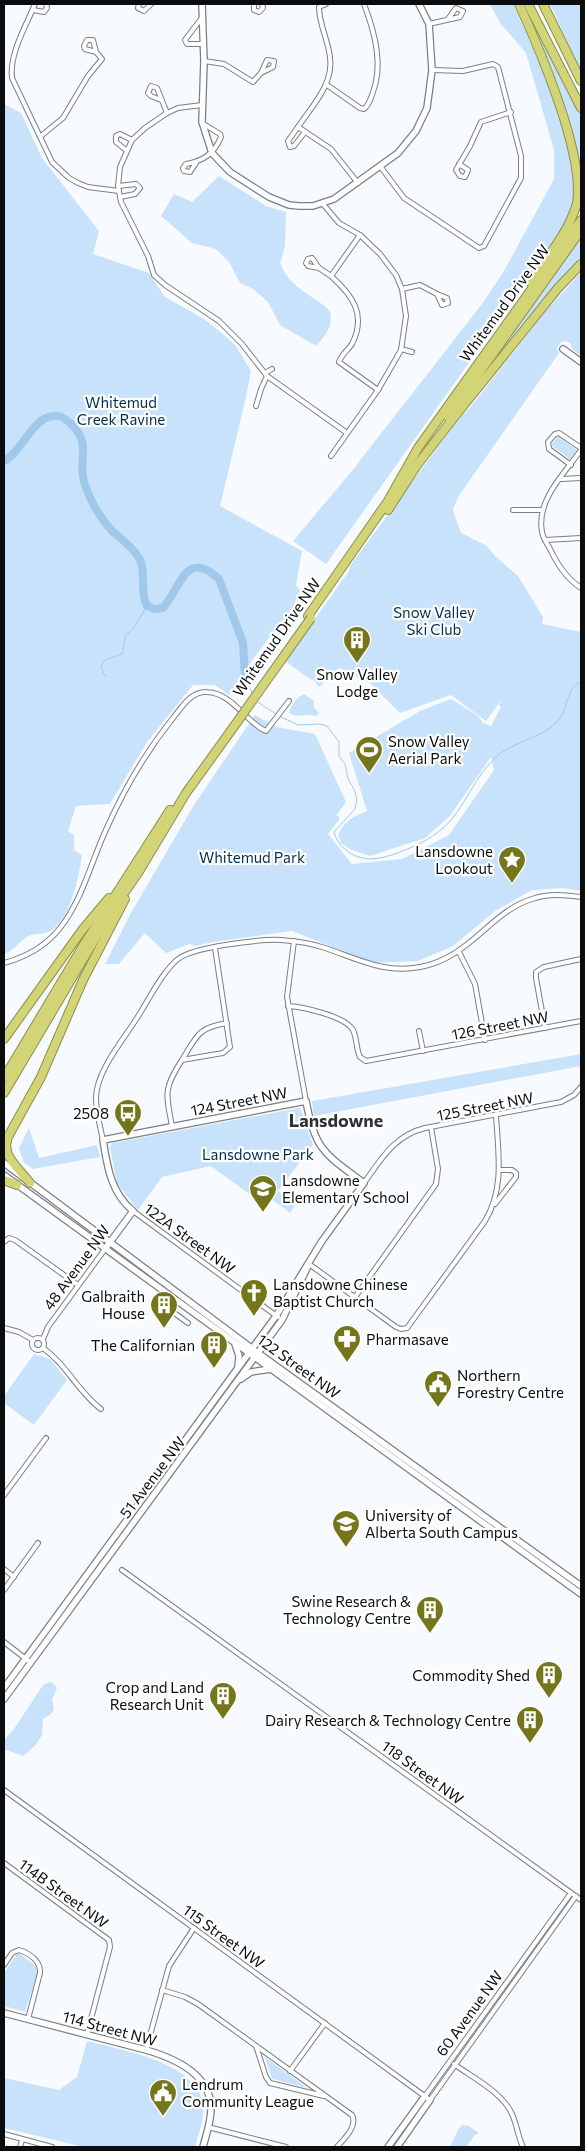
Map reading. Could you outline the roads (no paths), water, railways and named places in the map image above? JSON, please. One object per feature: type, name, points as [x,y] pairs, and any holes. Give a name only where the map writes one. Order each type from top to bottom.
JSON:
[{"type":"highway","points":[[477,366],[503,322],[568,226],[574,212],[580,188],[579,164],[566,120],[519,4]]},
{"type":"highway","points":[[528,4],[581,108]]},
{"type":"highway","points":[[543,4],[581,81]]},
{"type":"highway","name":"Whitemud Drive NW","points":[[309,617],[391,496],[418,448],[581,220]]},
{"type":"highway","points":[[417,465],[454,409],[581,230]]},
{"type":"highway","name":"Whitemud Drive NW","points":[[4,1078],[83,946],[228,731],[417,465],[543,306],[581,264]]},
{"type":"highway","points":[[4,1039],[83,929],[136,870]]},
{"type":"highway","points":[[30,1183],[7,1153],[6,1141],[41,1077],[136,870]]},
{"type":"highway","name":"Whitemud Drive NW","points":[[4,1093],[136,870]]},
{"type":"highway","points":[[4,1180],[17,1184]]},
{"type":"main road","points":[[202,4],[204,44],[202,122],[212,153],[230,172],[278,201],[299,206],[323,204],[334,199],[398,153],[416,131],[427,108],[432,70],[429,24],[419,4]]},
{"type":"main road","points":[[563,349],[581,362]]},
{"type":"main road","name":"124 Street NW","points":[[103,1140],[306,1101],[312,1130],[319,1144],[330,1157],[364,1183]]},
{"type":"main road","points":[[103,1140],[112,1182],[122,1199],[133,1210]]},
{"type":"main road","name":"122 Street NW","points":[[4,1163],[254,1353],[581,1586]]},
{"type":"main road","name":"122 Street NW","points":[[4,1175],[234,1342],[254,1353],[271,1369],[581,1594]]},
{"type":"main road","name":"51 Avenue NW","points":[[4,1688],[28,1660],[237,1382],[268,1326],[322,1241],[364,1183]]},
{"type":"main road","name":"48 Avenue NW","points":[[105,1249],[133,1210]]},
{"type":"main road","name":"51 Avenue NW","points":[[4,1699],[28,1660],[238,1368],[254,1353],[282,1320],[307,1272],[309,1264]]},
{"type":"main road","points":[[234,1342],[238,1356],[238,1368]]},
{"type":"main road","points":[[227,1396],[254,1353]]},
{"type":"main road","points":[[237,1382],[251,1372],[271,1369]]},
{"type":"main road","name":"114 Street NW","points":[[4,2013],[146,2050],[180,2064],[203,2083],[211,2102],[208,2127]]},
{"type":"main road","name":"60 Avenue NW","points":[[388,2147],[428,2098]]},
{"type":"main road","name":"60 Avenue NW","points":[[398,2147],[428,2098]]},
{"type":"main road","points":[[203,2147],[208,2127]]},
{"type":"street","points":[[35,4],[11,67],[12,78],[52,162],[69,178],[88,187],[118,189],[136,184],[140,188],[136,194],[120,197]]},
{"type":"street","points":[[33,10],[44,12],[47,8],[46,4]]},
{"type":"street","points":[[139,4],[138,8],[144,12],[151,4]]},
{"type":"street","points":[[254,4],[254,10],[259,12],[263,8],[262,4]]},
{"type":"street","points":[[305,132],[294,146],[290,146],[288,141],[327,85],[330,58],[319,16],[319,7],[326,4]]},
{"type":"street","points":[[327,85],[360,108],[364,109],[367,106],[376,86],[378,60],[364,4]]},
{"type":"street","points":[[203,17],[185,40],[188,44],[204,44]]},
{"type":"street","points":[[429,24],[448,19]]},
{"type":"street","points":[[41,136],[62,118],[88,76],[102,59],[96,52]]},
{"type":"street","points":[[204,61],[224,64],[253,82],[261,73]]},
{"type":"street","points":[[380,166],[404,198],[481,248],[520,178],[521,156],[511,112],[496,65],[463,71],[432,70]]},
{"type":"street","points":[[161,100],[167,113]]},
{"type":"street","points":[[202,104],[178,108],[167,113],[145,128],[132,140],[126,150],[120,167],[118,189],[131,223],[148,256],[154,275],[182,298],[218,321],[242,344],[266,374],[347,433]]},
{"type":"street","points":[[460,164],[481,122],[511,112]]},
{"type":"street","points":[[196,163],[212,153],[221,135],[202,122]]},
{"type":"street","points":[[298,127],[331,149],[358,183]]},
{"type":"street","points":[[126,150],[116,142],[116,136],[120,134],[132,140]]},
{"type":"street","points":[[323,204],[339,223],[360,235],[380,254],[396,275],[402,289],[406,316],[401,348],[378,390],[331,456]]},
{"type":"street","points":[[331,276],[360,235]]},
{"type":"street","points":[[319,268],[348,291],[357,314],[358,325],[354,337],[339,362],[378,390]]},
{"type":"street","points":[[402,289],[420,286],[437,294]]},
{"type":"street","points":[[401,348],[412,352]]},
{"type":"street","points":[[256,406],[266,374],[272,369]]},
{"type":"street","points":[[571,465],[549,449],[548,442],[558,432],[581,449],[571,465],[541,510],[542,533],[560,569],[581,588]]},
{"type":"street","points":[[561,479],[581,478]]},
{"type":"street","points":[[512,510],[541,510]]},
{"type":"street","points":[[545,540],[581,538]]},
{"type":"street","points":[[4,963],[36,950],[60,928],[75,904],[104,832],[130,782],[163,730],[188,700],[204,692],[214,693],[229,700],[264,731],[270,728],[290,701]]},
{"type":"street","points":[[103,1140],[96,1098],[98,1082],[105,1068],[172,964],[187,954],[269,940],[294,941],[326,948],[370,965],[391,969],[421,967],[459,952],[523,902],[552,895],[581,897]]},
{"type":"street","points":[[294,941],[287,992],[288,1006],[306,1101]]},
{"type":"street","points":[[182,1060],[228,1051],[230,1044],[215,948]]},
{"type":"street","points":[[459,952],[475,984],[485,1040]]},
{"type":"street","points":[[545,1028],[536,978],[537,971],[544,966],[581,960]]},
{"type":"street","name":"126 Street NW","points":[[288,1006],[319,1011],[349,1026],[354,1034],[359,1055],[364,1061],[581,1021]]},
{"type":"street","points":[[172,1126],[167,1089],[171,1077],[203,1030],[209,1026],[227,1023]]},
{"type":"street","points":[[419,1031],[422,1051]]},
{"type":"street","name":"125 Street NW","points":[[402,1137],[431,1127],[561,1102],[572,1097],[581,1087]]},
{"type":"street","points":[[494,1205],[498,1189],[499,1170],[496,1115]]},
{"type":"street","points":[[355,1298],[436,1184],[438,1169],[431,1127]]},
{"type":"street","name":"51 Avenue NW","points":[[364,1183],[389,1149],[402,1137]]},
{"type":"street","points":[[309,1264],[396,1327],[403,1330],[411,1324],[485,1221],[494,1205],[516,1177],[516,1173],[512,1170],[499,1170]]},
{"type":"street","name":"122A Street NW","points":[[133,1210],[282,1320]]},
{"type":"street","points":[[4,1242],[9,1238],[15,1240],[78,1285]]},
{"type":"street","name":"48 Avenue NW","points":[[43,1339],[48,1327],[105,1249]]},
{"type":"street","points":[[162,1304],[188,1323]]},
{"type":"street","points":[[4,1328],[19,1332],[33,1340],[37,1338],[43,1339],[45,1343],[43,1348],[39,1351],[35,1350],[32,1344],[33,1340]]},
{"type":"street","points":[[43,1348],[60,1364],[84,1394],[101,1409]]},
{"type":"street","points":[[4,1495],[46,1438]]},
{"type":"street","points":[[4,1590],[38,1543]]},
{"type":"street","points":[[4,1569],[14,1576]]},
{"type":"street","name":"118 Street NW","points":[[122,1570],[581,1900]]},
{"type":"street","points":[[4,1642],[28,1660]]},
{"type":"street","name":"115 Street NW","points":[[4,1790],[428,2098]]},
{"type":"street","name":"114B Street NW","points":[[4,1863],[110,1942],[87,2034]]},
{"type":"street","name":"60 Avenue NW","points":[[428,2098],[450,2061],[571,1893]]},
{"type":"street","name":"60 Avenue NW","points":[[428,2098],[456,2065],[576,1896]]},
{"type":"street","points":[[146,2050],[170,1962],[194,1928]]},
{"type":"street","points":[[4,1965],[12,1953],[17,1950],[23,1951],[36,1960],[40,1966],[40,1973],[28,2019]]},
{"type":"street","points":[[162,1990],[185,1997],[198,2004],[352,2116],[354,2120],[353,2125],[337,2147]]},
{"type":"street","points":[[290,2071],[325,2023]]},
{"type":"street","points":[[256,2046],[266,2079],[270,2082],[326,2096]]},
{"type":"street","points":[[450,2061],[497,2095],[507,2106],[514,2118],[522,2147]]},
{"type":"street","points":[[208,2127],[286,2147]]},
{"type":"street","points":[[4,2134],[52,2147]]},
{"type":"street","points":[[20,2147],[22,2140]]},
{"type":"waterway","points":[[4,461],[10,457],[33,429],[46,418],[58,416],[70,423],[77,431],[83,445],[83,476],[93,504],[112,531],[127,543],[139,558],[143,569],[144,594],[147,606],[155,609],[163,608],[185,574],[192,569],[208,570],[219,579],[243,643],[245,675]]},
{"type":"waterway","points":[[105,676],[101,667],[103,663],[107,659],[123,653],[125,636],[133,629],[147,606]]},
{"type":"waterway","points":[[245,675],[253,695]]},
{"type":"waterway","points":[[279,716],[298,725],[320,724],[327,726],[339,742],[339,756],[345,764],[348,779],[354,789],[357,800],[355,809],[334,832],[338,841],[349,852],[358,857],[377,858],[414,846],[440,831],[457,813],[488,765],[509,748],[542,733],[557,722],[561,717],[572,688],[581,682]]},
{"type":"waterway","points":[[256,701],[276,714]]},
{"type":"place","name":"Snow Valley Lodge","points":[[357,664]]},
{"type":"place","name":"Snow Valley Aerial Park","points":[[369,774]]},
{"type":"place","name":"Lansdowne Lookout","points":[[512,884]]},
{"type":"place","name":"2508","points":[[128,1137]]},
{"type":"place","name":"Lansdowne Elementary School","points":[[263,1213]]},
{"type":"place","name":"Lansdowne Chinese Baptist Church","points":[[254,1317]]},
{"type":"place","name":"Galbraith House","points":[[164,1329]]},
{"type":"place","name":"Pharmasave","points":[[347,1363]]},
{"type":"place","name":"The Californian","points":[[214,1369]]},
{"type":"place","name":"Northern Forestry Centre","points":[[438,1408]]},
{"type":"place","name":"University of Alberta South Campus","points":[[346,1548]]},
{"type":"place","name":"Swine Research & Technology Centre","points":[[430,1634]]},
{"type":"place","name":"Commodity Shed","points":[[549,1699]]},
{"type":"place","name":"Crop and Land Research Unit","points":[[223,1720]]},
{"type":"place","name":"Dairy Research & Technology Centre","points":[[530,1744]]},
{"type":"place","name":"Lendrum Community League","points":[[163,2117]]},
{"type":"district","name":"Lansdowne","points":[[336,1120]]},
{"type":"park label","name":"Whitemud Creek Ravine","points":[[121,410]]},
{"type":"park label","name":"Snow Valley Ski Club","points":[[434,620]]},
{"type":"park label","name":"Whitemud Park","points":[[252,857]]},
{"type":"park label","name":"Lansdowne Park","points":[[258,1154]]}]
